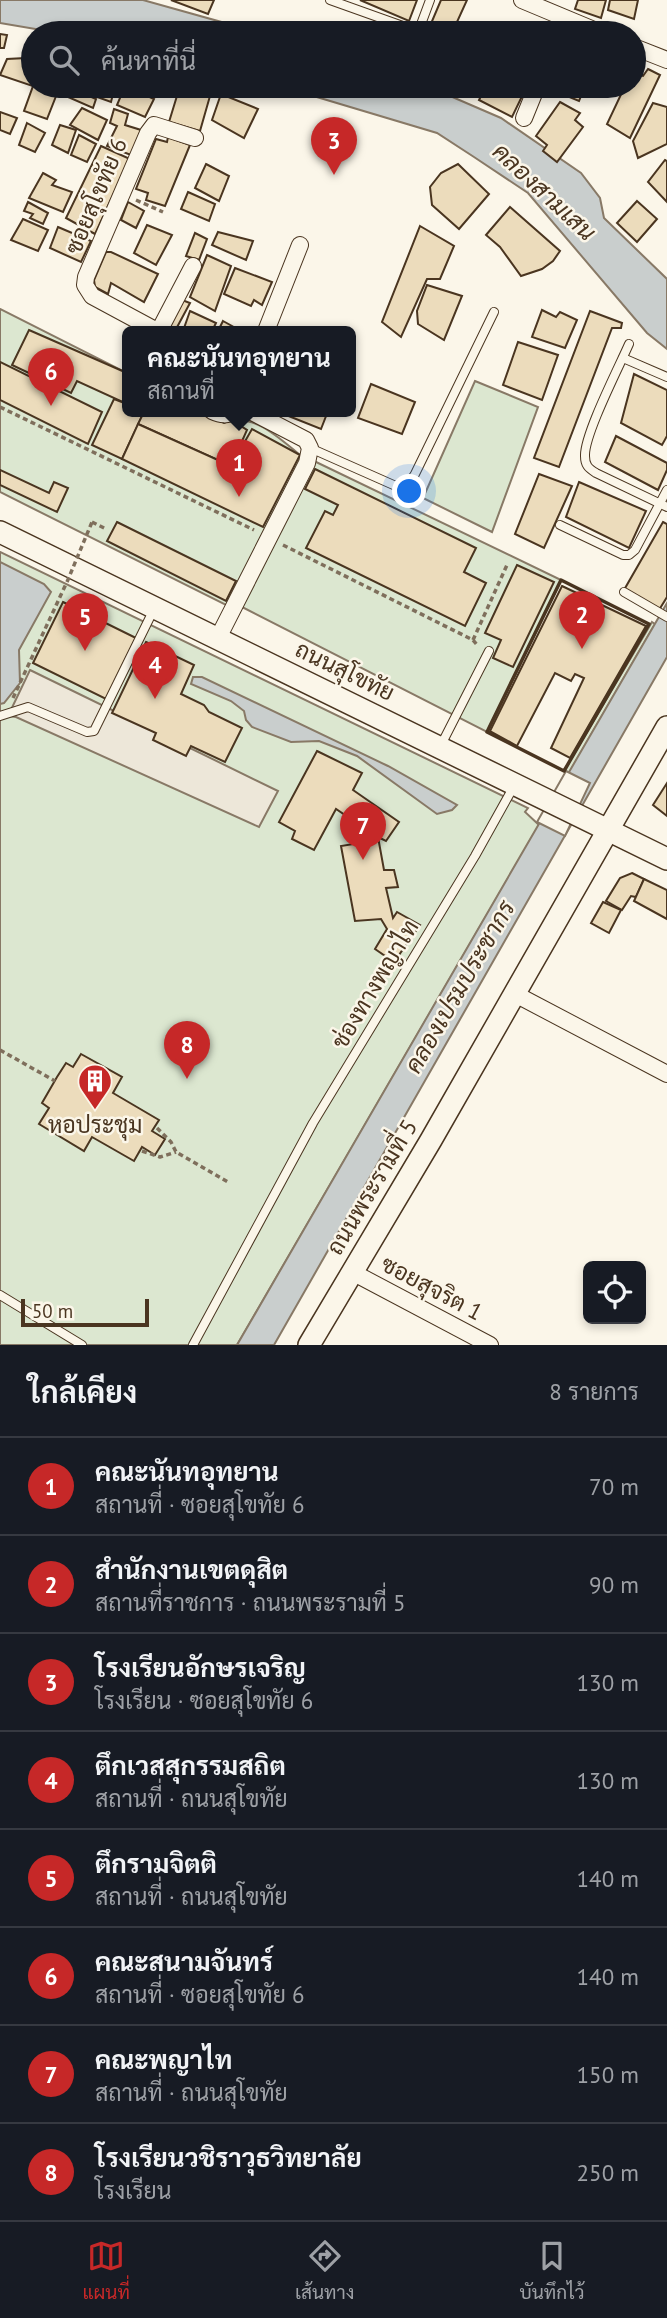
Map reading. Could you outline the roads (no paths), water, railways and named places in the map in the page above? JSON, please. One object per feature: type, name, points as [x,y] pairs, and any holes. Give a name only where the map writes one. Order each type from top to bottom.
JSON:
[{"type":"street","points":[[522,0],[554,21]]},
{"type":"street","points":[[646,52],[667,60]]},
{"type":"street","points":[[524,118],[532,98]]},
{"type":"street","name":"ซอยสุโขทัย 6","points":[[149,326],[92,296],[85,285],[86,277],[148,133],[154,125],[195,138]]},
{"type":"street","points":[[268,326],[300,245]]},
{"type":"street","name":"ซอยสุโขทัย 6","points":[[161,326],[193,267]]},
{"type":"street","points":[[218,638],[307,463],[310,448],[306,440],[262,417]]},
{"type":"street","name":"ถนนสุโขทัย","points":[[0,532],[667,859]]},
{"type":"street","name":"ถนนพระรามที่ 5","points":[[309,1345],[515,994],[667,727]]},
{"type":"street","points":[[515,994],[667,1074]]},
{"type":"street","name":"ซอยสุจริต 1","points":[[352,1272],[490,1345]]},
{"type":"lane","points":[[330,0],[389,21]]},
{"type":"lane","points":[[422,21],[430,0]]},
{"type":"lane","points":[[310,448],[398,487],[407,486],[494,312]]},
{"type":"lane","points":[[629,344],[590,434],[585,459],[587,467],[596,473],[664,505]]},
{"type":"lane","points":[[623,358],[667,377]]},
{"type":"lane","points":[[560,525],[623,555],[629,555],[664,505],[667,490]]},
{"type":"lane","points":[[624,592],[663,615]]},
{"type":"lane","points":[[4,715],[28,707],[88,732],[94,732],[155,607]]},
{"type":"lane","points":[[440,747],[488,653]]},
{"type":"lane","name":"ช่องทางพญาไท","points":[[193,1345],[313,1123],[479,850],[525,788]]},
{"type":"lane","points":[[0,1295],[82,1345]]},
{"type":"water","points":[[0,0],[143,0],[218,21],[21,21],[21,27],[0,23]]},
{"type":"water","name":"คลองสามเสน","points":[[320,98],[455,98],[501,118],[581,173],[600,198],[604,218],[667,279],[667,349],[647,333],[528,193],[437,133]]},
{"type":"water","points":[[0,562],[44,584],[51,592],[19,650],[20,683],[4,703],[0,704]]},
{"type":"water","name":"คลองเปรมประชากร","points":[[667,603],[667,657],[274,1345],[237,1345]]},
{"type":"water","points":[[193,677],[202,677],[388,766],[457,805],[452,810],[437,814],[357,756],[319,741],[291,742],[252,727],[246,720],[244,711],[231,701],[191,684]]},
{"type":"place","name":"โรงเรียนอักษรเจริญ","points":[[334,175]]},
{"type":"place","name":"คณะสนามจันทร์","points":[[51,406]]},
{"type":"place","name":"คณะนันทอุทยาน","points":[[239,497]]},
{"type":"place","name":"สำนักงานเขตดุสิต","points":[[582,649]]},
{"type":"place","name":"ตึกรามจิตติ","points":[[85,651]]},
{"type":"place","name":"ตึกเวสสุกรรมสถิต","points":[[155,699]]},
{"type":"place","name":"คณะพญาไท","points":[[363,860]]},
{"type":"place","name":"โรงเรียนวชิราวุธวิทยาลัย","points":[[187,1079]]},
{"type":"place","name":"หอประชุม","points":[[95,1111]]}]
